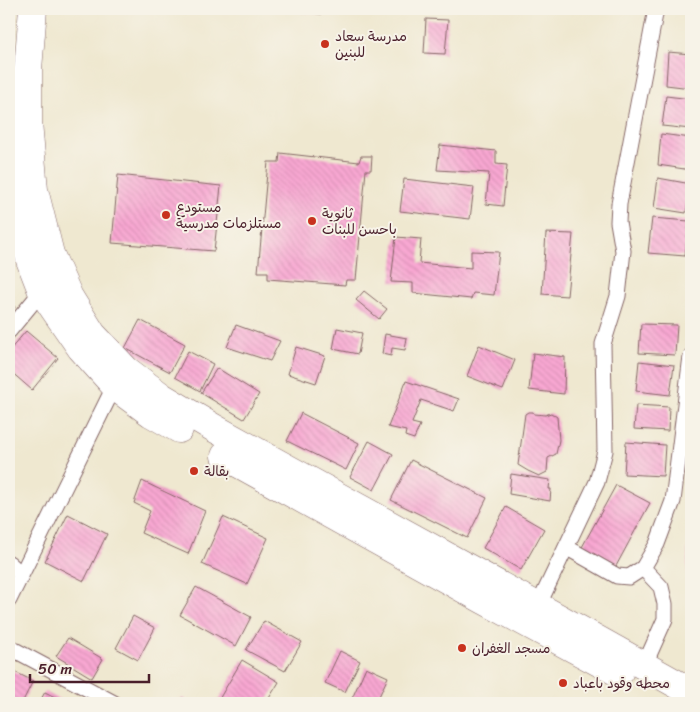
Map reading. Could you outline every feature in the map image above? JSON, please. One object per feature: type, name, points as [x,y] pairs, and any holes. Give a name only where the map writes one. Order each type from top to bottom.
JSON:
[{"type":"highway","points":[[9,102],[15,9]]},
{"type":"highway","points":[[33,9],[28,68],[28,122],[34,190],[50,254],[69,297],[92,334],[126,370],[162,397],[223,433],[691,692]]},
{"type":"highway","points":[[9,132],[14,195],[30,260],[42,291],[81,348],[117,388],[151,413],[210,448],[484,600],[676,703]]},
{"type":"street","points":[[538,606],[597,482],[605,451],[603,344],[618,296],[623,251],[618,222],[619,204],[656,9]]},
{"type":"street","points":[[9,238],[30,260]]},
{"type":"street","points":[[9,331],[42,291]]},
{"type":"street","points":[[566,547],[617,576],[630,577],[643,568],[656,544],[673,501],[691,356]]},
{"type":"street","points":[[9,600],[109,397],[117,388]]},
{"type":"street","points":[[9,564],[21,574]]},
{"type":"street","points":[[643,568],[660,587],[665,604],[665,619],[644,666]]},
{"type":"street","points":[[9,647],[114,703]]},
{"type":"building","points":[[273,9],[322,9],[321,14]]},
{"type":"building","points":[[426,19],[448,20],[445,54],[424,53]]},
{"type":"building","points":[[668,52],[691,54],[691,88],[666,85]]},
{"type":"building","points":[[666,96],[691,99],[691,129],[662,126]]},
{"type":"building","points":[[661,134],[691,138],[691,170],[658,165]]},
{"type":"building","points":[[440,145],[496,151],[496,164],[507,165],[503,206],[486,204],[489,173],[437,170]]},
{"type":"building","name":"ثانوية باحسن للبنات","points":[[280,153],[359,162],[361,156],[372,156],[371,170],[366,170],[356,280],[346,280],[345,285],[268,279],[268,272],[258,272],[268,162],[279,162]]},
{"type":"building","name":"مستودع مستلزمات مدرسية","points":[[118,175],[221,186],[214,251],[112,243]]},
{"type":"building","points":[[658,178],[691,184],[686,213],[654,208]]},
{"type":"building","points":[[404,179],[474,187],[470,219],[400,211]]},
{"type":"building","points":[[652,218],[689,221],[685,256],[648,253]]},
{"type":"building","points":[[546,233],[573,234],[567,296],[542,294]]},
{"type":"building","points":[[396,237],[421,239],[419,263],[471,268],[471,251],[499,252],[494,295],[473,293],[471,299],[413,293],[413,283],[391,282]]},
{"type":"building","points":[[364,291],[387,309],[379,319],[356,300]]},
{"type":"building","points":[[9,302],[15,307],[9,314]]},
{"type":"building","points":[[140,320],[185,344],[170,372],[125,348]]},
{"type":"building","points":[[641,324],[677,325],[675,355],[639,353]]},
{"type":"building","points":[[236,325],[280,341],[270,361],[227,347]]},
{"type":"building","points":[[337,328],[362,333],[358,354],[333,349]]},
{"type":"building","points":[[26,331],[58,358],[32,390],[9,370],[9,351]]},
{"type":"building","points":[[385,334],[407,338],[405,350],[392,348],[391,356],[382,354]]},
{"type":"building","points":[[479,345],[515,360],[503,390],[467,376]]},
{"type":"building","points":[[296,347],[325,356],[316,383],[288,374]]},
{"type":"building","points":[[188,351],[213,364],[200,391],[175,377]]},
{"type":"building","points":[[533,353],[565,357],[564,394],[529,390]]},
{"type":"building","points":[[639,361],[674,365],[670,395],[636,391]]},
{"type":"building","points":[[217,368],[259,394],[244,419],[201,393]]},
{"type":"building","points":[[406,381],[459,399],[454,411],[421,400],[412,423],[420,425],[414,439],[405,436],[406,431],[388,427]]},
{"type":"building","points":[[636,405],[669,407],[668,431],[634,429]]},
{"type":"building","points":[[528,412],[545,415],[551,413],[557,417],[559,440],[556,454],[548,458],[547,472],[539,476],[518,465],[525,414]]},
{"type":"building","points":[[301,413],[359,443],[346,470],[287,441]]},
{"type":"building","points":[[369,441],[393,454],[374,490],[350,477]]},
{"type":"building","points":[[626,442],[665,445],[663,476],[624,474]]},
{"type":"building","points":[[411,460],[487,498],[467,538],[391,500]]},
{"type":"building","points":[[511,474],[550,480],[550,501],[509,494]]},
{"type":"building","points":[[142,481],[205,511],[188,554],[141,533],[150,511],[134,503]]},
{"type":"building","points":[[616,485],[650,503],[615,568],[581,549]]},
{"type":"building","points":[[506,507],[544,529],[521,570],[483,548]]},
{"type":"building","points":[[690,513],[691,531],[688,531]]},
{"type":"building","points":[[68,514],[107,534],[84,581],[45,561]]},
{"type":"building","points":[[223,517],[268,538],[247,584],[202,564]]},
{"type":"building","points":[[688,544],[691,544],[691,576],[687,576]]},
{"type":"building","points":[[196,587],[251,617],[236,646],[180,615]]},
{"type":"building","points":[[133,616],[155,628],[138,660],[116,648]]},
{"type":"building","points":[[264,621],[302,642],[285,671],[246,650]]},
{"type":"building","points":[[68,638],[103,659],[92,678],[56,656]]},
{"type":"building","points":[[340,651],[360,661],[345,692],[325,683]]},
{"type":"building","points":[[242,660],[279,682],[266,703],[222,703],[218,701]]},
{"type":"building","points":[[366,667],[388,677],[376,703],[350,703]]},
{"type":"building","points":[[9,669],[33,681],[22,703],[9,703]]},
{"type":"building","points":[[45,692],[67,703],[39,703]]},
{"type":"building","points":[[182,698],[192,703],[180,703]]},
{"type":"place","name":"مدرسة سعاد للبنين","points":[[325,44]]},
{"type":"place","name":"مستودع مستلزمات مدرسية","points":[[166,215]]},
{"type":"place","name":"ثانوية باحسن للبنات","points":[[312,221]]},
{"type":"place","name":"بقالة","points":[[194,471]]},
{"type":"place","name":"مسجد الغفران","points":[[462,648]]},
{"type":"place","name":"محطه وقود باعباد","points":[[563,683]]}]
